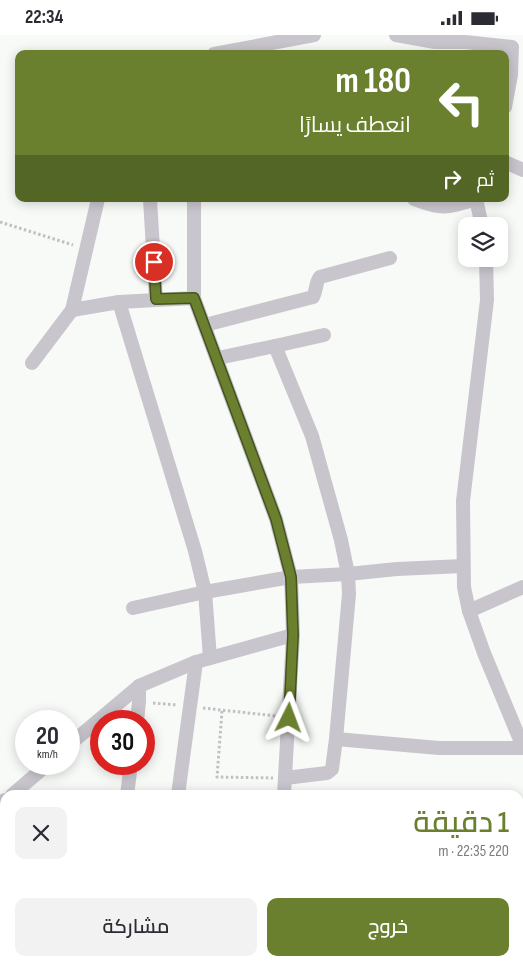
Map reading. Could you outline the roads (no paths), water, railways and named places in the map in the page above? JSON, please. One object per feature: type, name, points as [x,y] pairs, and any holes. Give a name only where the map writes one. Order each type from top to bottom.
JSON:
[{"type":"street","points":[[235,50],[314,35]]},
{"type":"street","points":[[396,35],[465,39],[508,44]]},
{"type":"street","points":[[509,64],[509,88]]},
{"type":"street","points":[[509,165],[523,170]]},
{"type":"street","points":[[32,363],[72,310],[97,202]]},
{"type":"street","points":[[150,202],[156,299]]},
{"type":"street","points":[[194,202],[194,298],[276,519],[291,577],[293,635],[284,790]]},
{"type":"street","points":[[423,202],[434,206],[451,207],[467,202]]},
{"type":"street","points":[[477,202],[480,217]]},
{"type":"street","points":[[205,325],[313,297],[316,283],[320,277],[390,258]]},
{"type":"street","points":[[336,739],[439,748],[523,748],[484,653],[469,611],[464,587],[463,501],[487,300],[486,267]]},
{"type":"street","points":[[72,310],[118,302],[194,298]]},
{"type":"street","points":[[118,302],[196,551],[205,592],[210,658]]},
{"type":"street","points":[[218,359],[324,335]]},
{"type":"street","points":[[275,346],[312,436],[341,540],[348,574],[349,594],[336,739],[330,772],[285,779]]},
{"type":"street","points":[[133,608],[205,592],[291,577],[463,566]]},
{"type":"street","points":[[469,611],[523,587]]},
{"type":"street","points":[[80,736],[139,686],[196,662],[293,635]]},
{"type":"street","points":[[179,790],[196,662]]},
{"type":"street","points":[[138,710],[139,686]]},
{"type":"street","points":[[18,790],[35,775]]},
{"type":"street","points":[[128,790],[130,775]]}]
